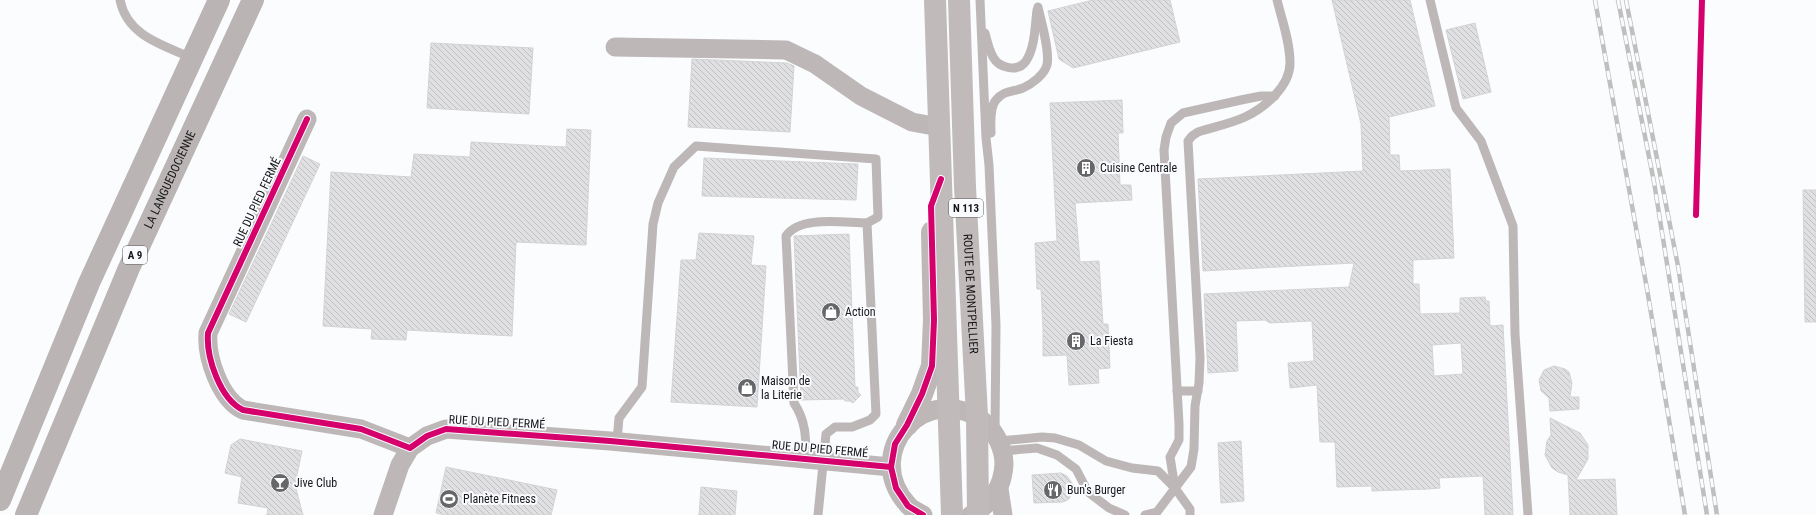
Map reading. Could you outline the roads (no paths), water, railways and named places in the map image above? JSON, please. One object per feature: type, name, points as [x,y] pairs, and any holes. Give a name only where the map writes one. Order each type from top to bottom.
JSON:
[{"type":"highway","name":"A 9","points":[[0,500],[89,283],[218,0]]},
{"type":"highway","name":"LA LANGUEDOCIENNE","points":[[26,515],[129,268],[253,0]]},
{"type":"main road","name":"ROUTE DE MONTPELLIER","points":[[935,0],[950,409],[952,515]]},
{"type":"main road","name":"ROUTE DE MONTPELLIER","points":[[959,0],[965,187],[977,416],[976,514]]},
{"type":"street","points":[[615,47],[786,50],[812,63],[861,96],[912,122],[939,126]]},
{"type":"street","name":"RUE DU PIED FERMÉ","points":[[307,119],[212,321],[208,333],[207,347],[210,361],[228,398],[233,404],[243,410],[361,429],[410,448],[427,436],[446,429],[617,441],[891,466]]},
{"type":"street","points":[[916,512],[896,488],[891,466],[895,444],[907,425],[922,394],[932,366],[934,320],[932,206],[941,179]]},
{"type":"street","points":[[907,425],[926,412],[950,409],[963,410],[977,416],[987,424],[999,442],[1004,464],[1003,476],[999,489],[990,501],[976,514]]},
{"type":"street","points":[[383,515],[395,477],[404,456],[410,448]]},
{"type":"street","points":[[999,489],[1003,515]]},
{"type":"lane","points":[[120,0],[130,24],[145,37],[192,58]]},
{"type":"lane","points":[[980,0],[996,324],[999,442]]},
{"type":"lane","points":[[1145,515],[1157,512],[1191,467],[1194,449],[1195,406],[1198,391],[1200,358],[1188,141],[1198,132],[1245,117],[1275,96],[1286,82],[1290,64],[1286,34],[1277,0]]},
{"type":"lane","points":[[1430,0],[1456,108],[1480,141],[1513,226],[1515,334],[1528,515]]},
{"type":"lane","points":[[982,24],[993,58],[1001,65],[1010,69],[1020,67],[1026,62],[1031,50],[1038,7],[1046,42],[1047,65],[1037,80],[1022,88],[1004,92],[995,101],[991,118],[989,165]]},
{"type":"lane","points":[[1175,488],[1170,457],[1179,440],[1179,412],[1164,150],[1166,137],[1171,123],[1183,114],[1248,99],[1275,96]]},
{"type":"lane","points":[[617,441],[619,418],[642,386],[653,224],[658,203],[674,167],[696,146],[876,159],[878,217],[867,223],[810,223],[794,227],[786,236],[794,403],[802,415],[806,443],[815,459],[818,515]]},
{"type":"lane","points":[[815,459],[824,445],[826,434],[834,427],[852,427],[870,420],[876,414],[870,327],[867,223]]},
{"type":"lane","points":[[1177,391],[1198,391]]},
{"type":"lane","points":[[999,442],[1042,437],[1055,438],[1079,445],[1106,461],[1132,468],[1158,471],[1175,488],[1190,509],[1190,515]]},
{"type":"lane","points":[[999,442],[1037,448],[1057,454],[1076,469],[1088,492],[1109,508],[1125,515]]},
{"type":"railway","points":[[1595,0],[1647,289],[1685,515]]},
{"type":"railway","points":[[1618,0],[1654,182],[1707,515]]},
{"type":"railway","points":[[1626,0],[1678,266],[1717,515]]},
{"type":"place","name":"Cuisine Centrale","points":[[1086,168]]},
{"type":"place","name":"Action","points":[[831,312]]},
{"type":"place","name":"La Fiesta","points":[[1076,341]]},
{"type":"place","name":"Maison de la Literie","points":[[747,388]]},
{"type":"place","name":"Jive Club","points":[[280,483]]},
{"type":"place","name":"Bun's Burger","points":[[1053,490]]},
{"type":"place","name":"Planète Fitness","points":[[449,499]]}]
